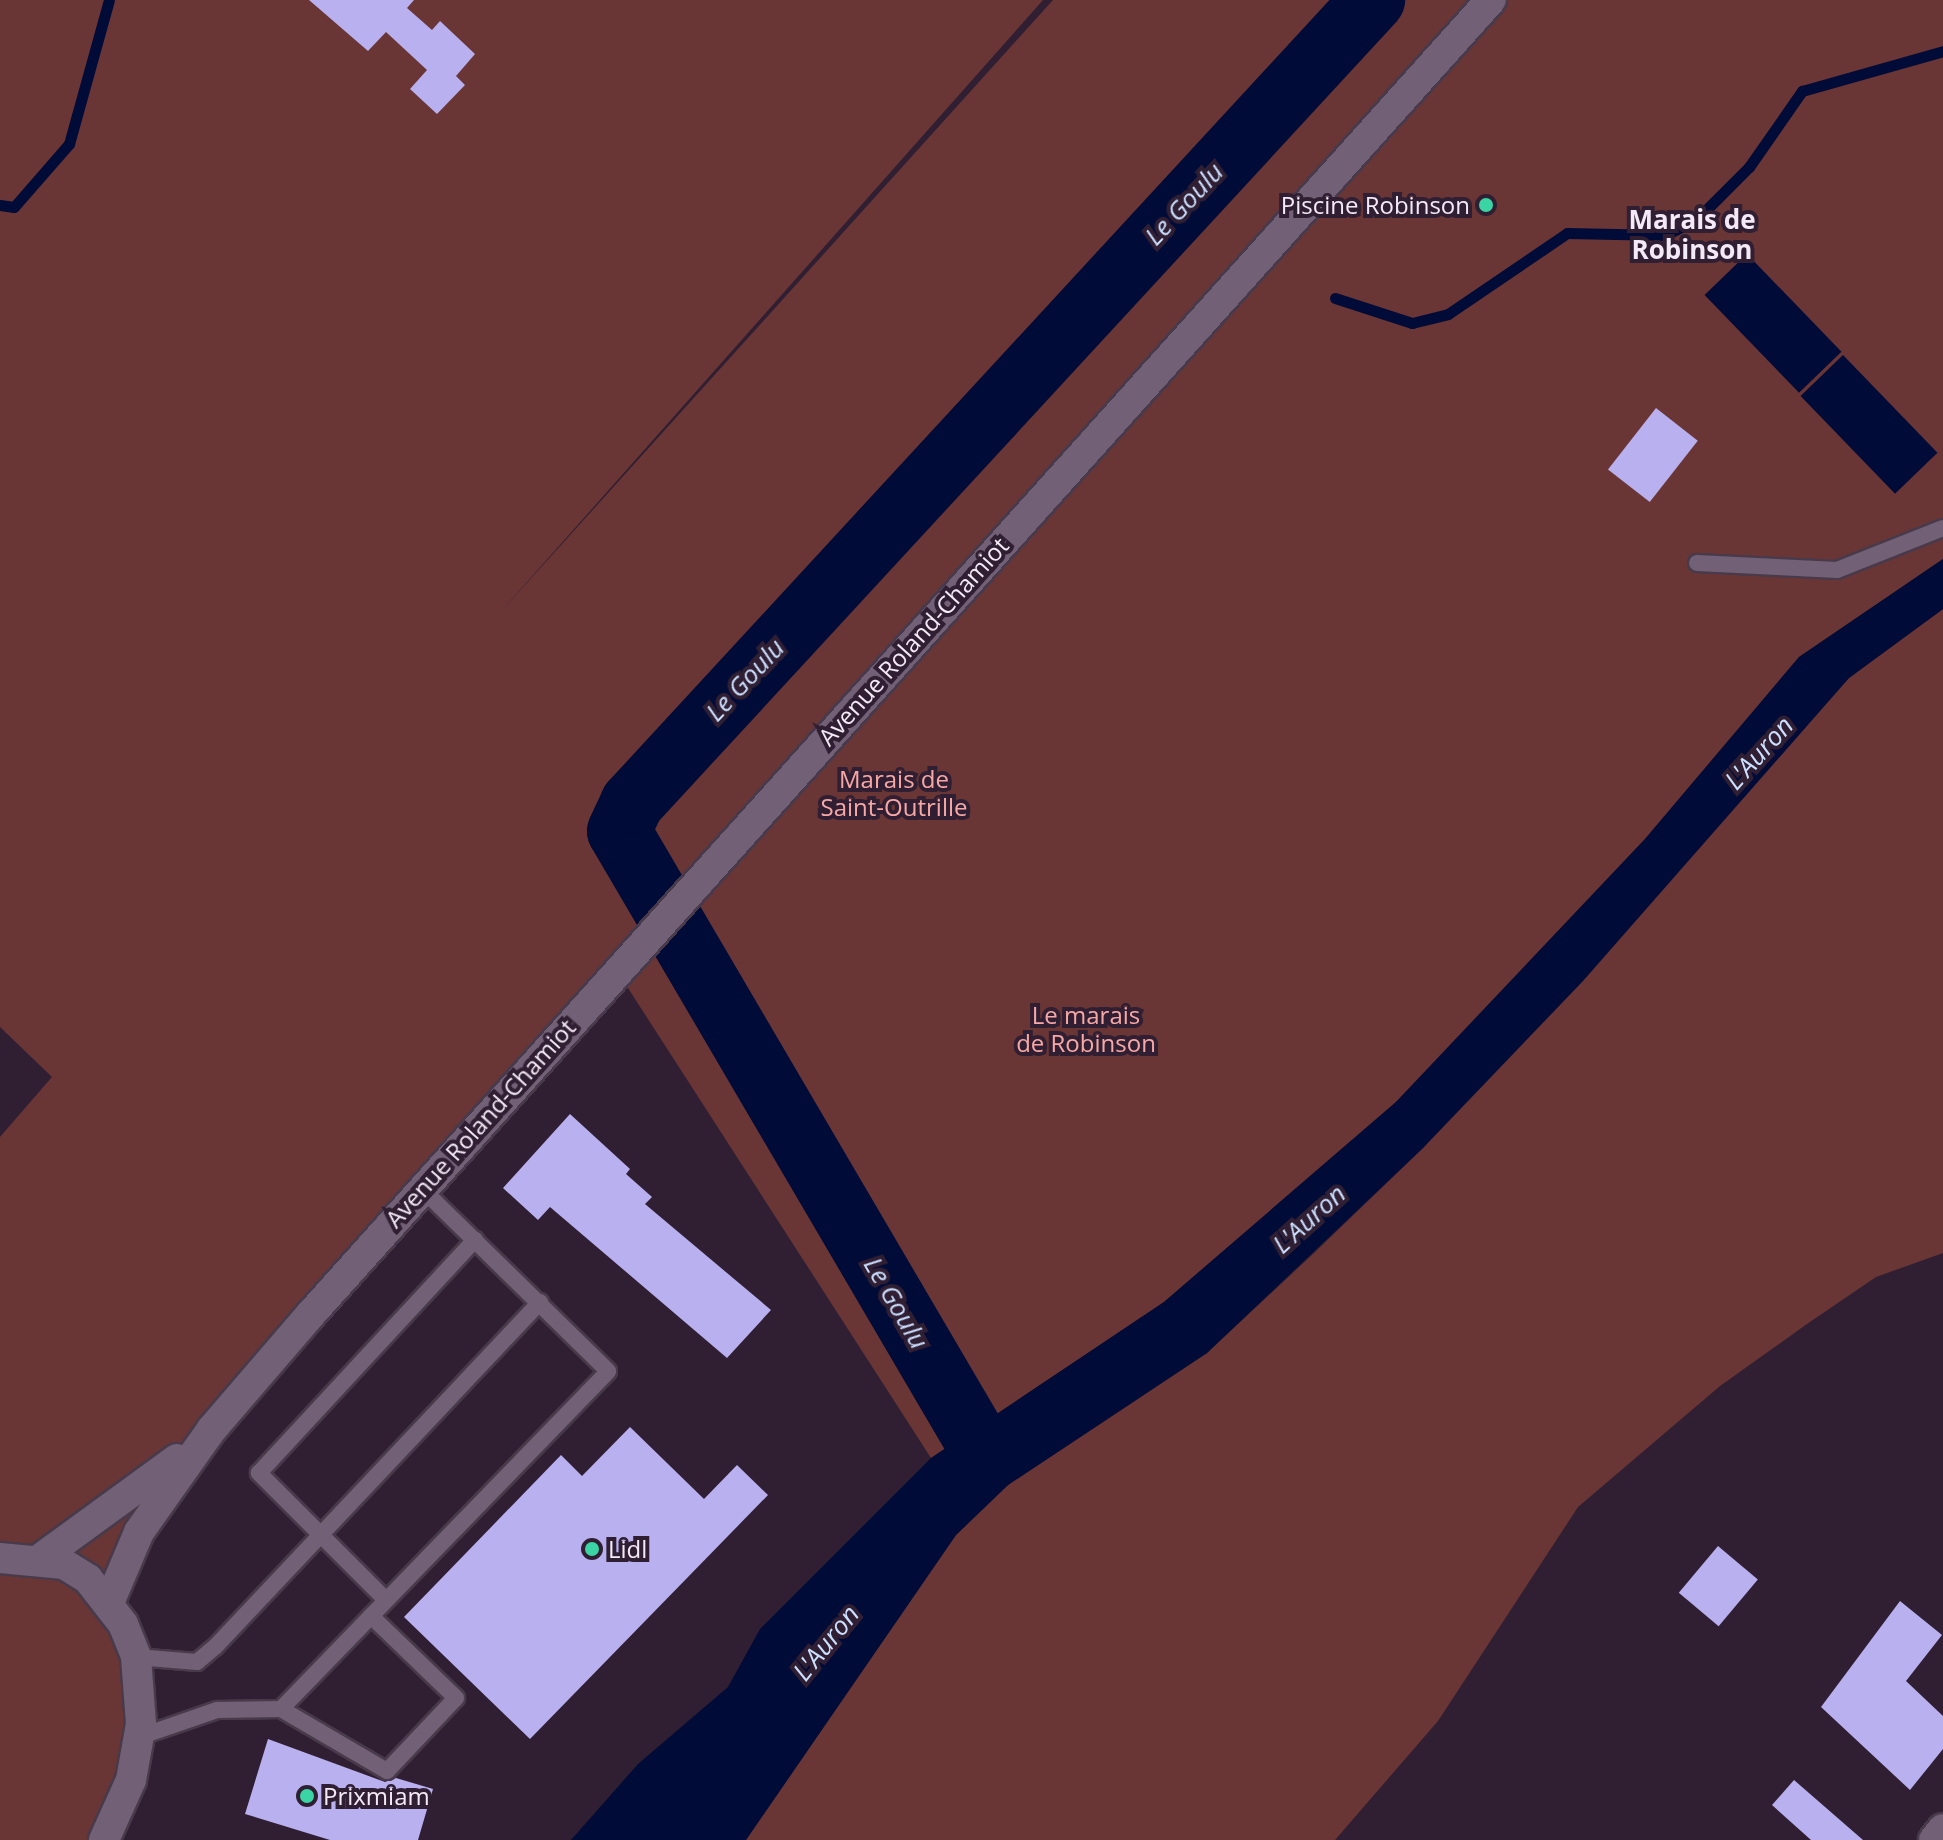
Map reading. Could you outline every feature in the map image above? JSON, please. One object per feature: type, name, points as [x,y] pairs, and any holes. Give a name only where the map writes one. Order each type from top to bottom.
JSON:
[{"type":"street","name":"Avenue Roland-Chamiot","points":[[109,1603],[139,1532],[212,1429],[648,934],[1491,0]]},
{"type":"street","name":"Avenue Roland-Chamiot","points":[[41,1558],[122,1506],[212,1429]]},
{"type":"street","points":[[0,1558],[41,1558],[76,1571],[109,1603],[136,1657],[139,1737],[131,1780],[104,1840]]},
{"type":"street","points":[[1934,1840],[1943,1829]]},
{"type":"lane","points":[[1697,563],[1837,570],[1943,528]]},
{"type":"lane","points":[[281,1709],[608,1371],[422,1189]]},
{"type":"lane","points":[[386,1600],[263,1483],[265,1461],[475,1240]]},
{"type":"lane","points":[[136,1657],[197,1662],[540,1302]]},
{"type":"lane","points":[[139,1737],[217,1710],[281,1709],[387,1771],[456,1698],[371,1616]]},
{"type":"green space","points":[[0,0],[1043,0],[497,616],[1053,0],[1943,0],[1943,559],[1799,657],[1645,839],[1396,1102],[1164,1302],[931,1458],[617,971],[212,1429],[109,1603],[141,1724],[104,1840],[0,1840],[0,1137],[52,1077],[0,1027]]},
{"type":"green space","points":[[1943,609],[1943,1253],[1876,1277],[1807,1324],[1720,1386],[1578,1507],[1438,1721],[1335,1840],[746,1840],[956,1535],[1008,1485],[1207,1353],[1312,1255],[1423,1148],[1849,678]]},
{"type":"water","points":[[1747,254],[1841,352],[1799,393],[1705,295]]},
{"type":"water","points":[[1843,355],[1937,453],[1895,494],[1801,396]]},
{"type":"water","name":"L'Auron","points":[[1943,559],[1943,609],[1849,678],[1583,981],[1423,1148],[1207,1353],[1008,1485],[956,1535],[746,1840],[571,1840],[638,1764],[728,1687],[760,1629],[931,1458],[1164,1302],[1396,1102],[1645,839],[1799,657]]},
{"type":"building","points":[[309,0],[414,0],[407,8],[432,30],[440,21],[475,54],[456,76],[465,85],[437,114],[410,89],[427,70],[386,32],[368,51]]},
{"type":"building","points":[[1656,408],[1698,441],[1650,502],[1608,469]]},
{"type":"building","points":[[570,1114],[630,1169],[626,1174],[652,1197],[645,1204],[771,1310],[727,1358],[550,1207],[538,1220],[503,1188]]},
{"type":"building","name":"Lidl","points":[[630,1427],[704,1499],[737,1465],[768,1495],[530,1739],[404,1617],[561,1455],[582,1476]]},
{"type":"building","points":[[1718,1546],[1758,1579],[1719,1626],[1679,1593]]},
{"type":"building","points":[[1900,1601],[1942,1635],[1906,1681],[1943,1716],[1943,1749],[1910,1790],[1821,1707]]},
{"type":"building","points":[[268,1739],[385,1782],[396,1778],[433,1789],[418,1840],[330,1840],[245,1814]]},
{"type":"building","points":[[1794,1780],[1863,1840],[1811,1840],[1772,1805]]},
{"type":"waterway","points":[[0,205],[14,207],[69,144],[109,0]]},
{"type":"waterway","name":"Le Goulu","points":[[988,1460],[619,831],[632,803],[1373,0]]},
{"type":"waterway","points":[[1335,298],[1412,323],[1448,314],[1567,233],[1665,235],[1696,220],[1749,167],[1802,91],[1943,51]]},
{"type":"place","name":"Piscine Robinson","points":[[1486,205]]},
{"type":"place","name":"Lidl","points":[[592,1549]]},
{"type":"place","name":"Prixmiam","points":[[307,1796]]},
{"type":"district","name":"Marais de Robinson","points":[[1692,235]]},
{"type":"park label","name":"Marais de Saint-Outrille","points":[[894,793]]},
{"type":"park label","name":"Le marais de Robinson","points":[[1086,1029]]}]
